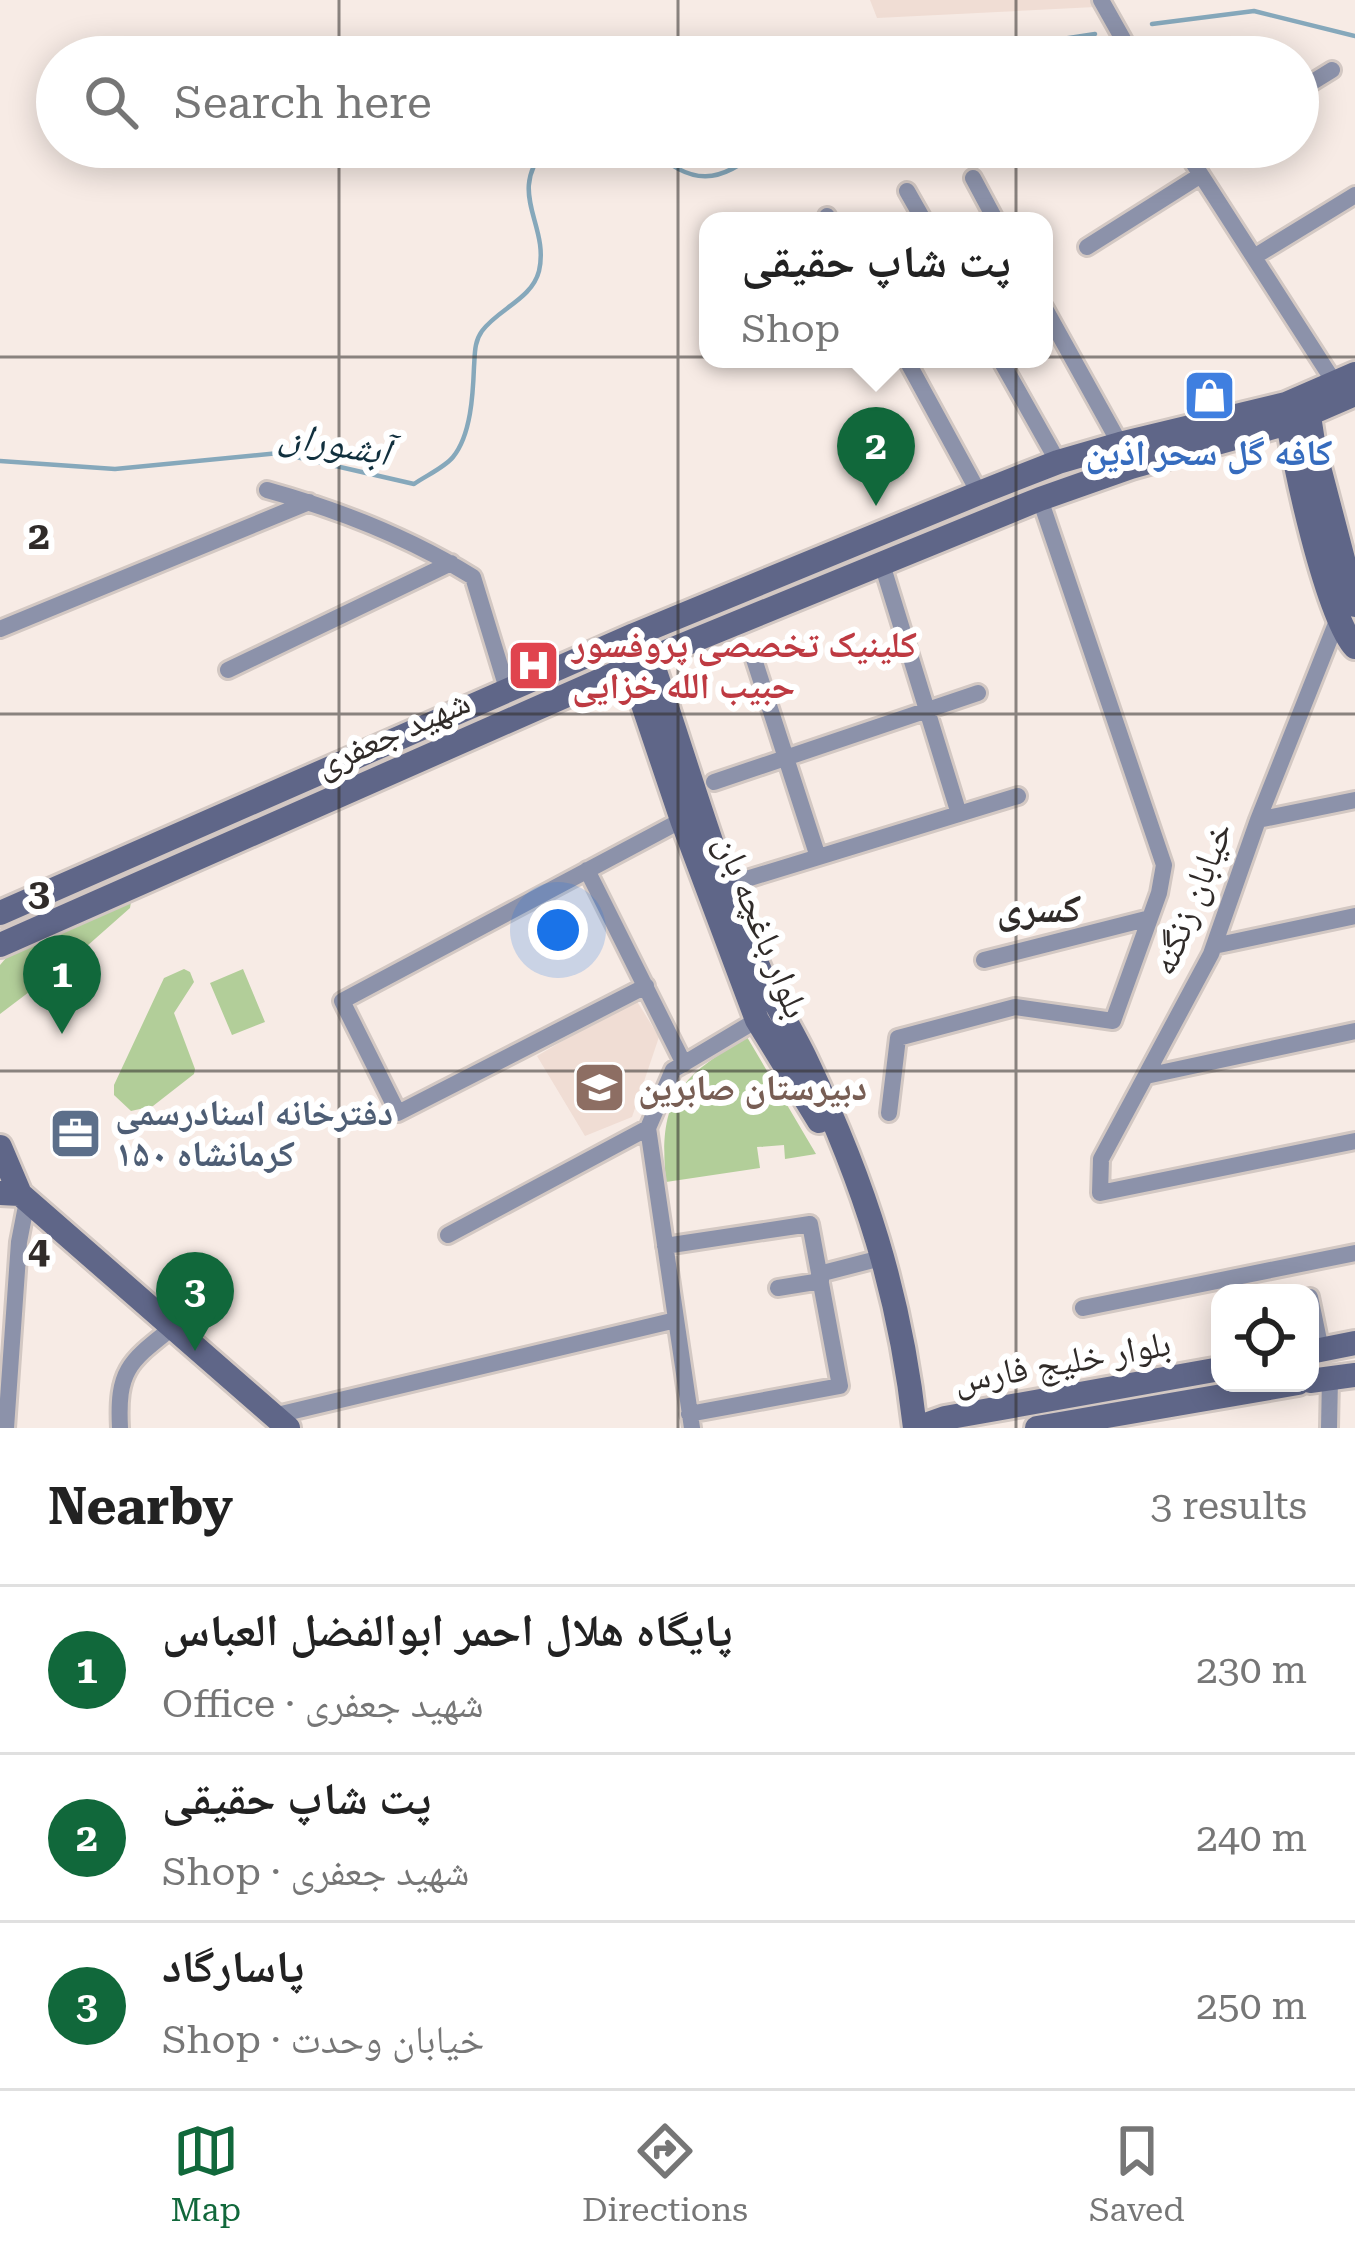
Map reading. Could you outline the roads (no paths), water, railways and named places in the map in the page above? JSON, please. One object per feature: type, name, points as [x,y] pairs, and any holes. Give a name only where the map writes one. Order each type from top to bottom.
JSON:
[{"type":"main road","name":"شهید جعفری","points":[[0,945],[644,673],[882,564],[1040,499],[1298,410],[1348,388]]},
{"type":"main road","name":"شهید جعفری","points":[[0,913],[632,637],[1058,462],[1120,444],[1298,410]]},
{"type":"main road","points":[[1298,410],[1355,647]]},
{"type":"main road","points":[[632,637],[644,673]]},
{"type":"main road","name":"بلوار باغچه بان","points":[[644,673],[682,820],[757,1020],[865,1195]]},
{"type":"main road","name":"بلوار باغچه بان","points":[[644,673],[762,976],[807,1060],[865,1195],[885,1257],[916,1428]]},
{"type":"main road","points":[[0,1147],[16,1196],[281,1422]]},
{"type":"main road","points":[[1319,1350],[1355,1343]]},
{"type":"main road","name":"بلوار خلیج فارس","points":[[916,1428],[945,1418],[1211,1371]]},
{"type":"main road","name":"بلوار خلیج فارس","points":[[1037,1428],[1246,1392]]},
{"type":"street","points":[[1102,0],[1122,36]]},
{"type":"street","points":[[1319,78],[1331,70]]},
{"type":"street","points":[[1196,168],[1348,388]]},
{"type":"street","points":[[1087,248],[1201,175]]},
{"type":"street","points":[[973,178],[991,212]]},
{"type":"street","points":[[907,191],[919,212]]},
{"type":"street","points":[[1254,256],[1355,195]]},
{"type":"street","points":[[1053,323],[1120,444]]},
{"type":"street","points":[[910,368],[979,493]]},
{"type":"street","points":[[1005,368],[1058,462]]},
{"type":"street","points":[[266,490],[310,502],[430,550],[473,577],[508,692]]},
{"type":"street","points":[[889,1113],[898,1038],[1016,1007],[1113,1021],[1164,865],[1040,499]]},
{"type":"street","points":[[0,629],[310,502]]},
{"type":"street","points":[[228,670],[451,563]]},
{"type":"street","points":[[882,564],[959,814]]},
{"type":"street","name":"خیابان زنگنه","points":[[1349,614],[1258,820],[1214,946],[1101,1160],[1100,1193],[1355,1141]]},
{"type":"street","points":[[753,656],[818,857]]},
{"type":"street","points":[[714,782],[978,693]]},
{"type":"street","points":[[728,885],[1018,796]]},
{"type":"street","points":[[1258,820],[1355,800]]},
{"type":"street","points":[[646,986],[398,1113],[342,1001],[682,820]]},
{"type":"street","points":[[586,870],[684,1064]]},
{"type":"street","points":[[1214,946],[1355,916]]},
{"type":"street","points":[[984,960],[1150,918]]},
{"type":"street","points":[[665,1246],[810,1224],[840,1386],[690,1421],[648,1128],[673,1070],[757,1020]]},
{"type":"street","points":[[1146,1076],[1355,1031]]},
{"type":"street","points":[[448,1235],[648,1128]]},
{"type":"street","points":[[6,1428],[5,1372],[20,1242],[16,1196]]},
{"type":"street","points":[[1083,1308],[1355,1253]]},
{"type":"street","points":[[778,1288],[885,1257]]},
{"type":"street","points":[[1303,1263],[1308,1284]]},
{"type":"street","points":[[281,1422],[676,1320]]},
{"type":"street","points":[[120,1428],[119,1401],[129,1361],[172,1328]]},
{"type":"street","points":[[1329,1428],[1332,1378]]},
{"type":"waterway","name":"آبشوران","points":[[1152,24],[1254,11],[1355,36]]},
{"type":"waterway","name":"آبشوران","points":[[1082,36],[1095,34]]},
{"type":"waterway","name":"آبشوران","points":[[0,461],[115,469],[279,453],[414,484],[445,465],[459,448],[470,414],[479,335],[522,296],[539,271],[539,238],[529,194],[534,168]]},
{"type":"waterway","name":"آبشوران","points":[[677,168],[706,176],[735,168]]},
{"type":"place","name":"کافه گل سحر اذین","points":[[1209,396]]},
{"type":"place","name":"پت شاپ حقیقی","points":[[876,506]]},
{"type":"place","name":"کلینیک تخصصی پروفسور حبیب الله خزایی","points":[[533,665]]},
{"type":"place","name":"پایگاه هلال احمر ابوالفضل العباس","points":[[62,1034]]},
{"type":"place","name":"دبیرستان صابرین","points":[[599,1087]]},
{"type":"place","name":"دفترخانه اسنادرسمی ۱۵۰ کرمانشاه","points":[[76,1133]]},
{"type":"place","name":"پاسارگاد","points":[[195,1351]]},
{"type":"district","name":"کسری","points":[[1039,908]]}]
